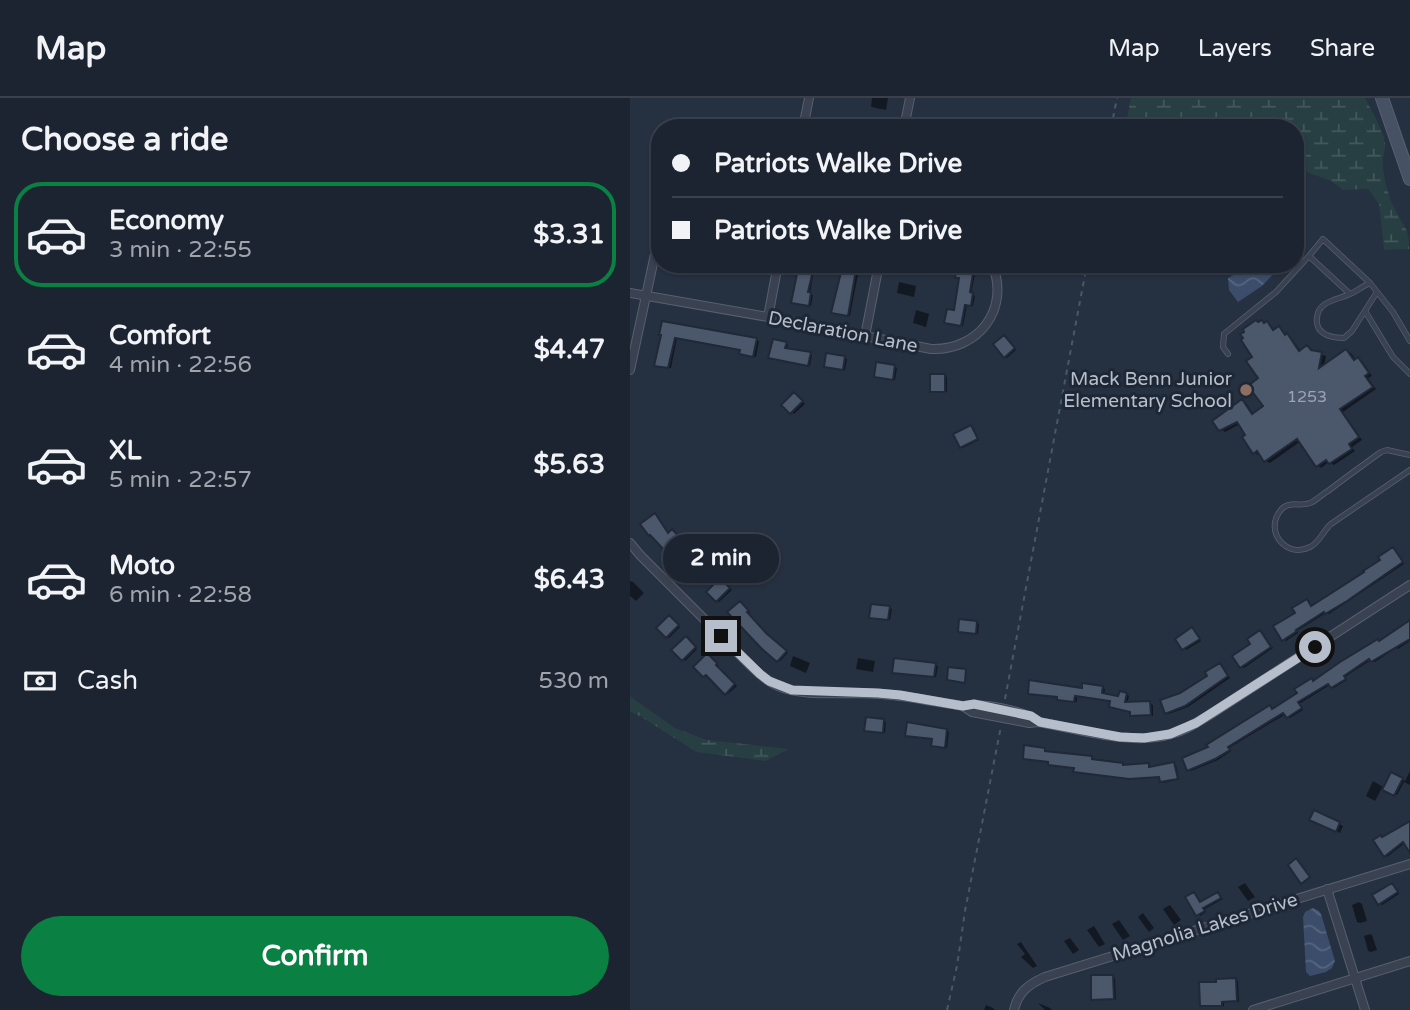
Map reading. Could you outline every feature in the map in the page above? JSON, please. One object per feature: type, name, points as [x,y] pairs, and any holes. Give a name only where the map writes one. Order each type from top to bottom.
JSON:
[{"type":"main road","points":[[1382,98],[1410,179]]},
{"type":"street","points":[[805,119],[809,98]]},
{"type":"street","points":[[906,119],[910,98]]},
{"type":"street","points":[[630,370],[651,269]]},
{"type":"street","points":[[768,317],[776,273]]},
{"type":"street","points":[[865,336],[877,273]]},
{"type":"street","name":"Declaration Lane","points":[[630,293],[931,349],[943,349],[961,345],[981,332],[996,301],[994,273]]},
{"type":"street","points":[[630,543],[751,666],[779,686],[805,692],[900,695],[963,706],[974,704],[1003,714],[1031,716],[1040,722],[1132,738],[1157,737],[1177,732],[1211,715],[1410,585]]},
{"type":"street","name":"Magnolia Lakes Drive","points":[[1014,1010],[1023,991],[1045,977],[1410,863]]},
{"type":"street","points":[[1327,890],[1366,1010]]},
{"type":"street","points":[[1253,1010],[1410,961]]},
{"type":"lane","points":[[1304,261],[1323,239],[1370,283],[1393,312],[1410,341]]},
{"type":"lane","points":[[1309,256],[1350,294]]},
{"type":"lane","points":[[1228,354],[1223,347],[1224,334],[1276,292],[1293,273]]},
{"type":"lane","points":[[1370,283],[1325,303],[1317,315],[1320,331],[1328,336],[1344,338],[1352,331],[1377,292]]},
{"type":"lane","points":[[1365,311],[1393,357],[1410,374]]},
{"type":"lane","points":[[1410,455],[1387,450],[1381,452],[1309,504],[1289,505],[1282,509],[1277,516],[1276,534],[1281,543],[1290,550],[1308,548],[1317,543],[1331,524],[1410,470]]},
{"type":"path","points":[[1112,119],[1116,98]]},
{"type":"path","points":[[947,1010],[1085,273]]},
{"type":"green space","points":[[1131,98],[1365,98],[1384,139],[1383,165],[1388,192],[1407,232],[1409,249],[1384,250],[1379,204],[1368,189],[1343,190],[1331,181],[1304,171],[1304,119],[1127,119]]},
{"type":"green space","points":[[630,693],[631,697],[675,728],[707,740],[789,749],[766,761],[696,752],[630,712]]},
{"type":"water","points":[[1274,273],[1262,286],[1238,302],[1229,290],[1228,278],[1236,274]]},
{"type":"water","points":[[1313,908],[1321,914],[1335,961],[1332,968],[1326,972],[1310,976],[1306,972],[1303,917],[1305,912]]},
{"type":"building","points":[[797,273],[812,273],[808,292],[811,292],[809,306],[791,303]]},
{"type":"building","points":[[841,273],[855,273],[848,316],[831,313]]},
{"type":"building","points":[[956,273],[973,273],[971,306],[965,305],[961,326],[944,323],[947,309],[954,310],[959,278],[955,278]]},
{"type":"building","points":[[1256,320],[1262,320],[1264,323],[1267,321],[1273,330],[1279,326],[1299,351],[1307,345],[1311,350],[1322,352],[1319,368],[1346,349],[1354,360],[1358,357],[1369,373],[1365,376],[1373,387],[1340,409],[1359,437],[1349,444],[1352,449],[1329,464],[1326,460],[1316,467],[1297,439],[1264,462],[1257,451],[1253,454],[1242,437],[1245,435],[1237,422],[1219,431],[1212,421],[1242,399],[1252,414],[1263,406],[1248,386],[1258,378],[1246,361],[1252,357],[1240,334]]},
{"type":"building","points":[[662,321],[757,338],[753,357],[739,354],[740,350],[675,338],[668,368],[654,366]]},
{"type":"building","points":[[1004,335],[1015,348],[1004,358],[993,344]]},
{"type":"building","points":[[773,339],[787,342],[785,348],[811,352],[808,366],[768,358]]},
{"type":"building","points":[[826,353],[845,356],[843,370],[824,367]]},
{"type":"building","points":[[876,362],[895,365],[893,380],[874,377]]},
{"type":"building","points":[[930,374],[945,374],[945,392],[930,392]]},
{"type":"building","points":[[794,392],[803,401],[790,414],[781,405]]},
{"type":"building","points":[[971,425],[978,439],[960,448],[953,434]]},
{"type":"building","points":[[655,513],[668,533],[672,529],[683,541],[668,554],[640,524]]},
{"type":"building","points":[[1393,547],[1403,562],[1282,641],[1273,626],[1295,613],[1292,608],[1307,599],[1311,606],[1364,572],[1380,560],[1378,557]]},
{"type":"building","points":[[720,578],[730,588],[716,602],[706,592]]},
{"type":"building","points":[[740,601],[766,633],[787,651],[777,662],[727,612]]},
{"type":"building","points":[[871,604],[890,606],[888,620],[869,618]]},
{"type":"building","points":[[669,615],[679,625],[666,638],[656,628]]},
{"type":"building","points":[[959,619],[977,621],[976,634],[958,632]]},
{"type":"building","points":[[1410,620],[1410,639],[1371,662],[1369,659],[1331,688],[1328,684],[1298,702],[1302,708],[1287,718],[1283,713],[1228,747],[1230,750],[1187,771],[1182,758],[1208,747],[1206,745],[1270,705],[1272,709],[1297,693],[1294,689],[1312,678],[1313,681]]},
{"type":"building","points":[[1192,627],[1200,639],[1182,650],[1175,639]]},
{"type":"building","points":[[1260,630],[1271,647],[1240,668],[1232,656],[1250,644],[1247,639]]},
{"type":"building","points":[[686,636],[696,647],[682,661],[671,650]]},
{"type":"building","points":[[707,653],[735,684],[725,695],[706,675],[703,677],[693,667]]},
{"type":"building","points":[[894,658],[936,663],[934,677],[892,673]]},
{"type":"building","points":[[1220,663],[1228,676],[1185,706],[1165,714],[1160,700],[1180,693],[1207,676],[1205,672]]},
{"type":"building","points":[[948,667],[966,669],[965,683],[947,680]]},
{"type":"building","points":[[1029,680],[1082,688],[1082,683],[1103,686],[1102,693],[1118,696],[1120,691],[1127,693],[1125,702],[1150,701],[1151,715],[1130,716],[1130,712],[1109,707],[1110,701],[1075,696],[1074,702],[1028,694]]},
{"type":"building","points":[[866,717],[884,719],[883,733],[864,731]]},
{"type":"building","points":[[907,722],[947,729],[945,748],[931,746],[932,739],[905,736]]},
{"type":"building","points":[[1024,745],[1045,748],[1045,751],[1092,756],[1092,759],[1123,765],[1149,763],[1149,767],[1174,762],[1178,779],[1160,782],[1159,777],[1129,779],[1073,772],[1074,768],[1023,759]]},
{"type":"building","points":[[1391,772],[1403,778],[1394,796],[1382,790]]},
{"type":"building","points":[[1314,810],[1340,822],[1336,832],[1309,820]]},
{"type":"building","points":[[1410,821],[1410,853],[1403,842],[1384,857],[1373,840]]},
{"type":"building","points":[[1296,858],[1310,877],[1301,884],[1288,865]]},
{"type":"building","points":[[1392,883],[1398,892],[1378,905],[1372,895]]},
{"type":"building","points":[[1194,892],[1200,902],[1218,892],[1221,898],[1203,908],[1205,911],[1196,916],[1185,897]]},
{"type":"building","points":[[1091,975],[1113,975],[1114,999],[1091,1000]]},
{"type":"building","points":[[1236,978],[1237,1001],[1222,1002],[1222,1006],[1200,1006],[1199,982]]},
{"type":"place","name":"Mack Benn Junior Elementary School","points":[[1246,390]]},
{"type":"route","points":[[721,636],[769,681],[792,690],[878,693],[963,706],[974,704],[1031,716],[1040,722],[1132,738],[1157,737],[1184,729],[1315,647]]}]
